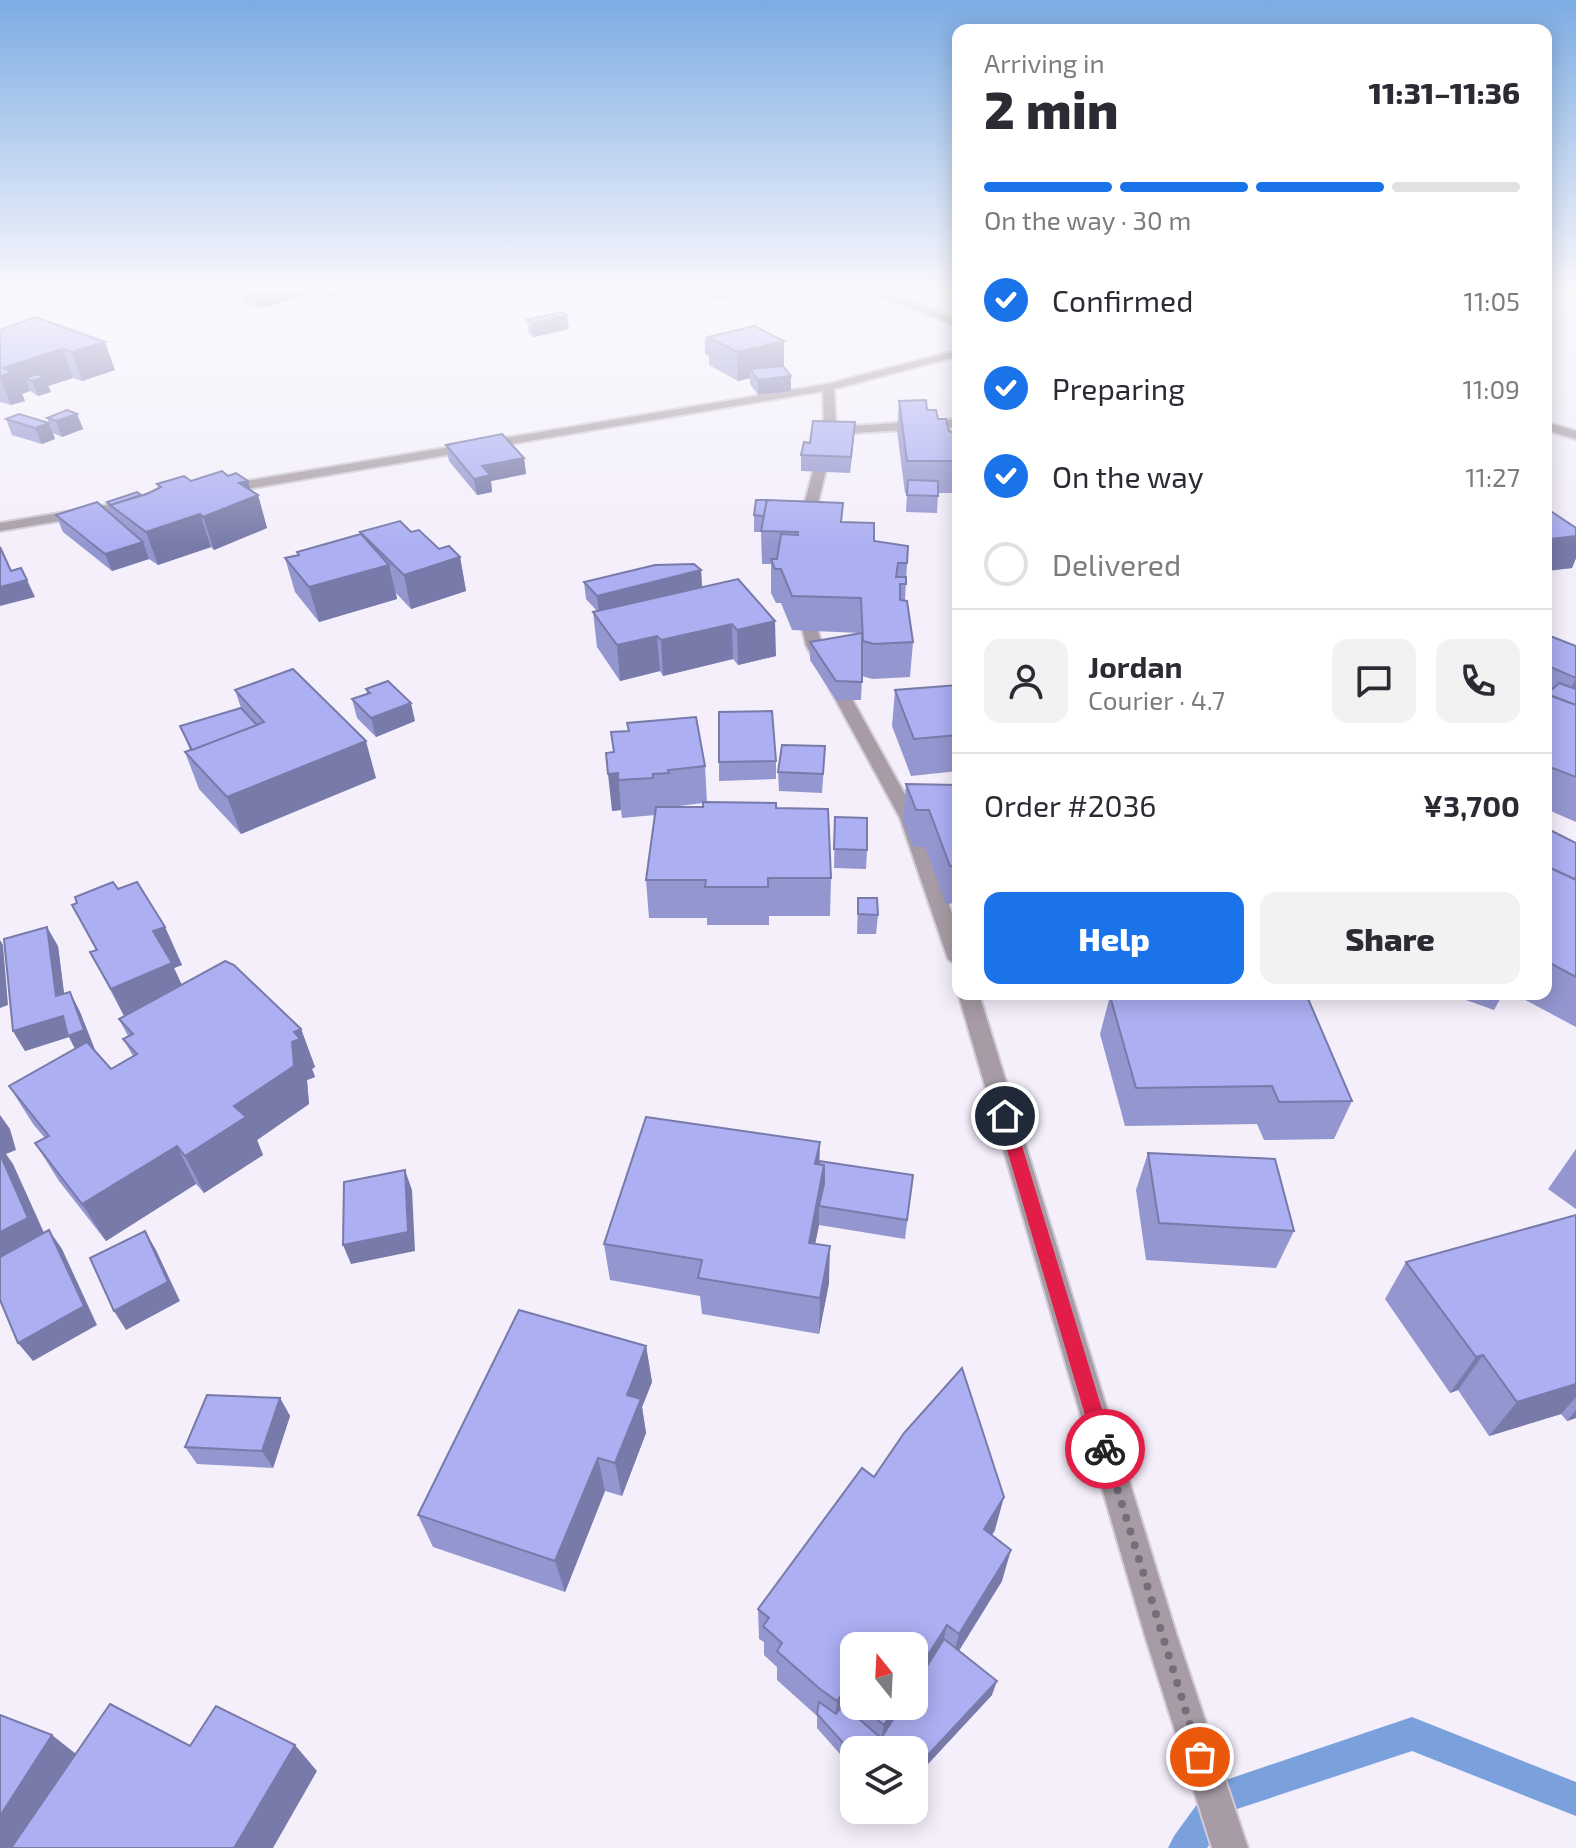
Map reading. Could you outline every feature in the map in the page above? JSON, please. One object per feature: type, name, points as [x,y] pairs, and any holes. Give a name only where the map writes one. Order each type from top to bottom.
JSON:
[{"type":"street","points":[[202,493],[828,387],[877,374]]},
{"type":"street","points":[[803,543],[830,431],[828,387]]},
{"type":"street","points":[[830,431],[952,423]]},
{"type":"street","points":[[1552,428],[1576,435]]},
{"type":"street","points":[[0,527],[155,501]]},
{"type":"street","points":[[799,586],[814,645],[909,818],[952,939]]},
{"type":"street","points":[[970,1000],[1161,1636],[1230,1848]]},
{"type":"building","points":[[36,374],[45,377],[32,381],[25,378]]},
{"type":"building","points":[[754,374],[791,376],[758,380]]},
{"type":"building","points":[[926,400],[927,410],[936,410],[938,419],[946,419],[952,432],[952,461],[907,461],[899,401]]},
{"type":"building","points":[[67,410],[77,414],[56,421],[47,418]]},
{"type":"building","points":[[19,414],[49,423],[35,428],[6,419]]},
{"type":"building","points":[[813,421],[855,422],[851,457],[801,455],[804,442],[810,443]]},
{"type":"building","points":[[502,434],[524,458],[482,466],[490,475],[474,479],[446,445]]},
{"type":"building","points":[[222,471],[228,476],[236,473],[248,481],[239,483],[258,495],[203,517],[200,514],[146,532],[110,505],[147,494],[161,487],[157,484],[184,476],[191,481]]},
{"type":"building","points":[[908,480],[938,481],[938,496],[907,495]]},
{"type":"building","points":[[137,492],[141,495],[111,505],[107,502]]},
{"type":"building","points":[[756,500],[767,500],[764,516],[754,515]]},
{"type":"building","points":[[767,500],[843,503],[841,522],[874,523],[874,541],[908,546],[907,563],[898,563],[896,577],[906,577],[906,584],[900,584],[900,600],[907,601],[913,642],[874,644],[863,641],[861,598],[792,596],[781,569],[775,569],[771,559],[777,559],[781,534],[798,535],[798,532],[761,531]]},
{"type":"building","points":[[97,502],[143,542],[105,554],[56,515]]},
{"type":"building","points":[[1552,512],[1576,528],[1576,536],[1552,539]]},
{"type":"building","points":[[400,521],[411,532],[419,530],[439,549],[449,546],[460,557],[404,575],[360,532]]},
{"type":"building","points":[[361,534],[389,565],[309,587],[285,558],[299,555],[297,552]]},
{"type":"building","points":[[0,547],[11,571],[21,568],[27,580],[0,587]]},
{"type":"building","points":[[694,564],[701,570],[597,596],[584,582],[655,565]]},
{"type":"building","points":[[738,579],[775,621],[737,630],[732,624],[661,640],[657,636],[617,645],[593,612]]},
{"type":"building","points":[[862,633],[862,682],[836,681],[810,642]]},
{"type":"building","points":[[1552,637],[1576,646],[1576,678],[1552,668]]},
{"type":"building","points":[[293,669],[366,741],[227,797],[185,752],[264,722],[235,690]]},
{"type":"building","points":[[388,681],[411,703],[371,718],[352,699],[370,693],[366,689]]},
{"type":"building","points":[[1559,683],[1576,689],[1576,705],[1552,696],[1552,689]]},
{"type":"building","points":[[952,685],[952,736],[914,739],[895,690]]},
{"type":"building","points":[[1552,696],[1576,705],[1576,777],[1553,768]]},
{"type":"building","points":[[241,708],[257,725],[192,750],[180,726]]},
{"type":"building","points":[[772,711],[776,761],[719,762],[719,712]]},
{"type":"building","points":[[696,717],[705,766],[668,770],[669,773],[653,774],[653,778],[618,780],[618,773],[608,774],[606,753],[614,752],[611,732],[629,731],[627,723]]},
{"type":"building","points":[[782,745],[825,746],[823,774],[778,772]]},
{"type":"building","points":[[906,784],[952,785],[952,866],[929,810],[916,810]]},
{"type":"building","points":[[703,802],[776,803],[776,808],[828,809],[831,878],[768,878],[768,887],[705,887],[706,880],[646,880],[656,807],[703,807]]},
{"type":"building","points":[[835,817],[867,818],[867,850],[834,849]]},
{"type":"building","points":[[1552,831],[1576,843],[1574,879],[1552,869]]},
{"type":"building","points":[[1552,869],[1576,880],[1576,977],[1552,964]]},
{"type":"building","points":[[113,882],[118,889],[137,882],[165,927],[153,931],[172,963],[111,989],[90,952],[97,950],[72,905],[77,903],[75,897]]},
{"type":"building","points":[[858,898],[877,898],[878,915],[858,914]]},
{"type":"building","points":[[47,927],[56,996],[70,992],[84,1030],[68,1036],[63,1016],[13,1031],[4,939]]},
{"type":"building","points":[[225,961],[234,965],[301,1029],[294,1032],[300,1039],[292,1042],[294,1066],[234,1106],[246,1117],[185,1156],[177,1146],[82,1204],[35,1143],[49,1136],[9,1086],[87,1042],[111,1069],[137,1054],[123,1039],[133,1034],[119,1019]]},
{"type":"building","points":[[1111,1000],[1309,1000],[1352,1101],[1279,1102],[1272,1086],[1136,1088]]},
{"type":"building","points":[[646,1117],[820,1142],[815,1164],[824,1165],[809,1243],[830,1246],[820,1298],[698,1278],[702,1260],[604,1244]]},
{"type":"building","points":[[1148,1153],[1275,1159],[1294,1231],[1159,1223]]},
{"type":"building","points":[[0,1154],[28,1218],[0,1232]]},
{"type":"building","points":[[819,1161],[913,1175],[907,1220],[819,1206],[824,1165],[818,1164]]},
{"type":"building","points":[[405,1170],[408,1232],[343,1245],[344,1182]]},
{"type":"building","points":[[1576,1215],[1576,1384],[1517,1402],[1483,1355],[1476,1357],[1406,1262]]},
{"type":"building","points":[[49,1230],[84,1306],[18,1343],[0,1300],[0,1257]]},
{"type":"building","points":[[145,1231],[168,1282],[114,1311],[90,1258]]},
{"type":"building","points":[[519,1310],[646,1346],[627,1395],[641,1399],[615,1463],[598,1458],[555,1561],[418,1515]]},
{"type":"building","points":[[962,1368],[1004,1497],[984,1529],[1011,1550],[959,1634],[947,1625],[928,1655],[928,1632],[840,1632],[840,1697],[837,1701],[777,1651],[782,1643],[763,1626],[769,1618],[758,1609],[862,1468],[874,1477],[904,1433]]},
{"type":"building","points":[[207,1395],[280,1398],[262,1451],[185,1447]]},
{"type":"building","points":[[944,1639],[997,1681],[928,1755],[928,1736],[882,1736],[893,1720],[928,1720],[928,1665]]},
{"type":"building","points":[[819,1702],[836,1714],[840,1709],[840,1720],[860,1720],[879,1736],[840,1736],[840,1739],[817,1714]]},
{"type":"building","points":[[110,1704],[190,1746],[216,1706],[295,1745],[234,1848],[11,1848]]},
{"type":"building","points":[[0,1715],[52,1735],[0,1816]]},
{"type":"waterway","points":[[1186,1848],[1223,1797],[1412,1734],[1576,1799]]},
{"type":"way so far","points":[[1105,1449],[1200,1757]]},
{"type":"route","points":[[1005,1116],[1105,1449]]}]
